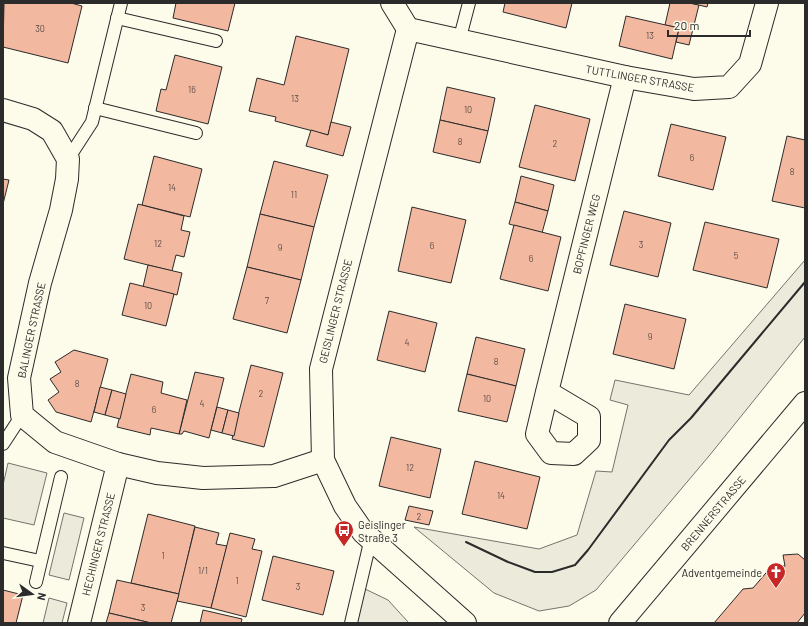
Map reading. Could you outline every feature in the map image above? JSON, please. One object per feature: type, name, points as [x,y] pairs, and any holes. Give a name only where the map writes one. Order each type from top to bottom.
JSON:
[{"type":"street","points":[[392,3],[408,29]]},
{"type":"street","name":"TUTTLINGER STRASSE","points":[[408,29],[459,41],[694,89],[729,87],[750,64],[766,3]]},
{"type":"street","name":"GEISLINGER STRASSE","points":[[408,29],[320,369],[324,460],[345,506],[363,532],[466,623]]},
{"type":"street","name":"BOPFINGER WEG","points":[[547,392],[626,76]]},
{"type":"street","name":"BALINGER STRASSE","points":[[3,110],[33,119],[52,131],[68,159],[68,179],[40,283],[19,378],[22,415]]},
{"type":"street","name":"BRENNERSTRASSE","points":[[620,623],[805,403]]},
{"type":"street","points":[[22,415],[55,442],[118,464],[157,473],[203,478],[274,476],[324,460]]},
{"type":"street","name":"HECHINGER STRASSE","points":[[79,623],[118,464]]},
{"type":"lane","points":[[68,159],[92,122],[121,3]]},
{"type":"lane","points":[[459,41],[469,3]]},
{"type":"lane","points":[[117,18],[216,41]]},
{"type":"lane","points":[[95,108],[196,133]]},
{"type":"lane","points":[[3,444],[22,415]]},
{"type":"lane","points":[[36,582],[61,477]]},
{"type":"lane","points":[[351,623],[371,538]]},
{"type":"lane","points":[[3,553],[40,561]]},
{"type":"shaded area","points":[[805,260],[805,337],[709,456],[596,590],[569,606],[539,611],[494,593],[414,527],[539,549],[577,535],[596,471],[612,472],[628,405],[610,400],[615,380],[689,395]]},
{"type":"shaded area","points":[[8,463],[47,473],[34,525],[3,518],[3,485]]},
{"type":"shaded area","points":[[64,513],[84,518],[69,580],[49,575]]},
{"type":"shaded area","points":[[365,589],[388,600],[409,623],[357,623]]},
{"type":"shaded area","points":[[49,598],[67,603],[62,623],[43,623]]},
{"type":"building","points":[[4,3],[71,3],[82,6],[68,63],[3,47]]},
{"type":"building","points":[[176,3],[235,3],[228,31],[173,18]]},
{"type":"building","points":[[505,3],[572,3],[566,28],[503,12]]},
{"type":"building","points":[[670,3],[690,3],[699,5],[689,45],[676,42],[679,28],[665,25]]},
{"type":"building","points":[[690,3],[708,3],[707,7]]},
{"type":"building","points":[[626,16],[679,28],[672,59],[619,46]]},
{"type":"building","points":[[296,36],[349,49],[328,135],[275,121],[276,117],[249,111],[257,78],[284,85]]},
{"type":"building","points":[[175,55],[222,67],[208,124],[156,111],[161,89],[166,90]]},
{"type":"building","points":[[447,87],[495,98],[488,131],[440,120]]},
{"type":"building","points":[[535,105],[590,119],[575,181],[519,167]]},
{"type":"building","points":[[440,120],[488,131],[480,163],[433,152]]},
{"type":"building","points":[[331,122],[351,127],[343,156],[306,146],[311,130],[328,135]]},
{"type":"building","points":[[671,124],[726,137],[713,190],[658,176]]},
{"type":"building","points":[[787,136],[805,140],[805,208],[772,201]]},
{"type":"building","points":[[154,156],[202,169],[190,217],[142,205]]},
{"type":"building","points":[[274,161],[328,175],[314,227],[260,214]]},
{"type":"building","points":[[521,176],[554,185],[548,211],[515,202]]},
{"type":"building","points":[[3,179],[9,180],[3,204]]},
{"type":"building","points":[[515,202],[548,211],[542,233],[509,224]]},
{"type":"building","points":[[138,204],[184,216],[181,230],[190,232],[184,257],[176,255],[172,271],[124,259]]},
{"type":"building","points":[[412,207],[466,220],[451,283],[398,271]]},
{"type":"building","points":[[624,211],[671,223],[658,277],[610,265]]},
{"type":"building","points":[[260,214],[314,227],[301,280],[247,267]]},
{"type":"building","points":[[705,222],[779,239],[767,288],[693,270]]},
{"type":"building","points":[[514,225],[561,237],[548,291],[500,279]]},
{"type":"building","points":[[148,265],[182,273],[177,295],[143,287]]},
{"type":"building","points":[[247,267],[301,280],[287,333],[233,319]]},
{"type":"building","points":[[130,283],[174,294],[166,326],[122,315]]},
{"type":"building","points":[[625,304],[686,319],[674,369],[613,354]]},
{"type":"building","points":[[389,311],[437,323],[425,372],[377,360]]},
{"type":"building","points":[[476,337],[525,349],[516,386],[467,374]]},
{"type":"building","points":[[74,350],[108,359],[91,422],[56,412],[48,400],[59,392],[50,379],[61,372],[55,362]]},
{"type":"building","points":[[251,365],[283,373],[264,447],[232,439]]},
{"type":"building","points":[[195,372],[224,378],[209,438],[184,431],[182,434],[179,434]]},
{"type":"building","points":[[131,374],[163,382],[161,393],[187,400],[179,434],[151,428],[150,435],[117,427]]},
{"type":"building","points":[[467,374],[516,386],[507,422],[458,411]]},
{"type":"building","points":[[100,387],[112,390],[105,415],[94,412]]},
{"type":"building","points":[[112,390],[126,394],[120,419],[105,415]]},
{"type":"building","points":[[217,407],[228,410],[222,433],[211,430]]},
{"type":"building","points":[[228,410],[239,413],[234,436],[222,433]]},
{"type":"building","points":[[391,437],[441,449],[430,498],[379,486]]},
{"type":"building","points":[[475,461],[540,477],[527,529],[462,514]]},
{"type":"building","points":[[409,506],[433,511],[429,525],[405,520]]},
{"type":"building","points":[[148,514],[195,526],[179,594],[131,583]]},
{"type":"building","points":[[195,527],[219,533],[216,544],[227,546],[211,608],[177,601]]},
{"type":"building","points":[[230,533],[255,539],[252,549],[262,551],[246,617],[211,608]]},
{"type":"building","name":"Adventgemeinde","points":[[798,554],[805,560],[805,613],[797,623],[714,623],[743,589],[753,588],[772,566],[785,566],[783,555]]},
{"type":"building","points":[[273,556],[334,571],[323,615],[262,600]]},
{"type":"building","points":[[117,580],[179,594],[171,623],[151,623],[109,613]]},
{"type":"building","points":[[3,590],[23,595],[16,623],[3,623]]},
{"type":"building","points":[[203,610],[242,619],[241,623],[200,623]]},
{"type":"building","points":[[109,613],[151,623],[106,623]]},
{"type":"wall","points":[[466,542],[508,562],[535,572],[552,572],[575,565],[588,550],[669,440],[691,418],[805,282]]},
{"type":"place","name":"Geislinger Straße 3","points":[[344,547]]},
{"type":"place","name":"Adventgemeinde","points":[[776,589]]}]
